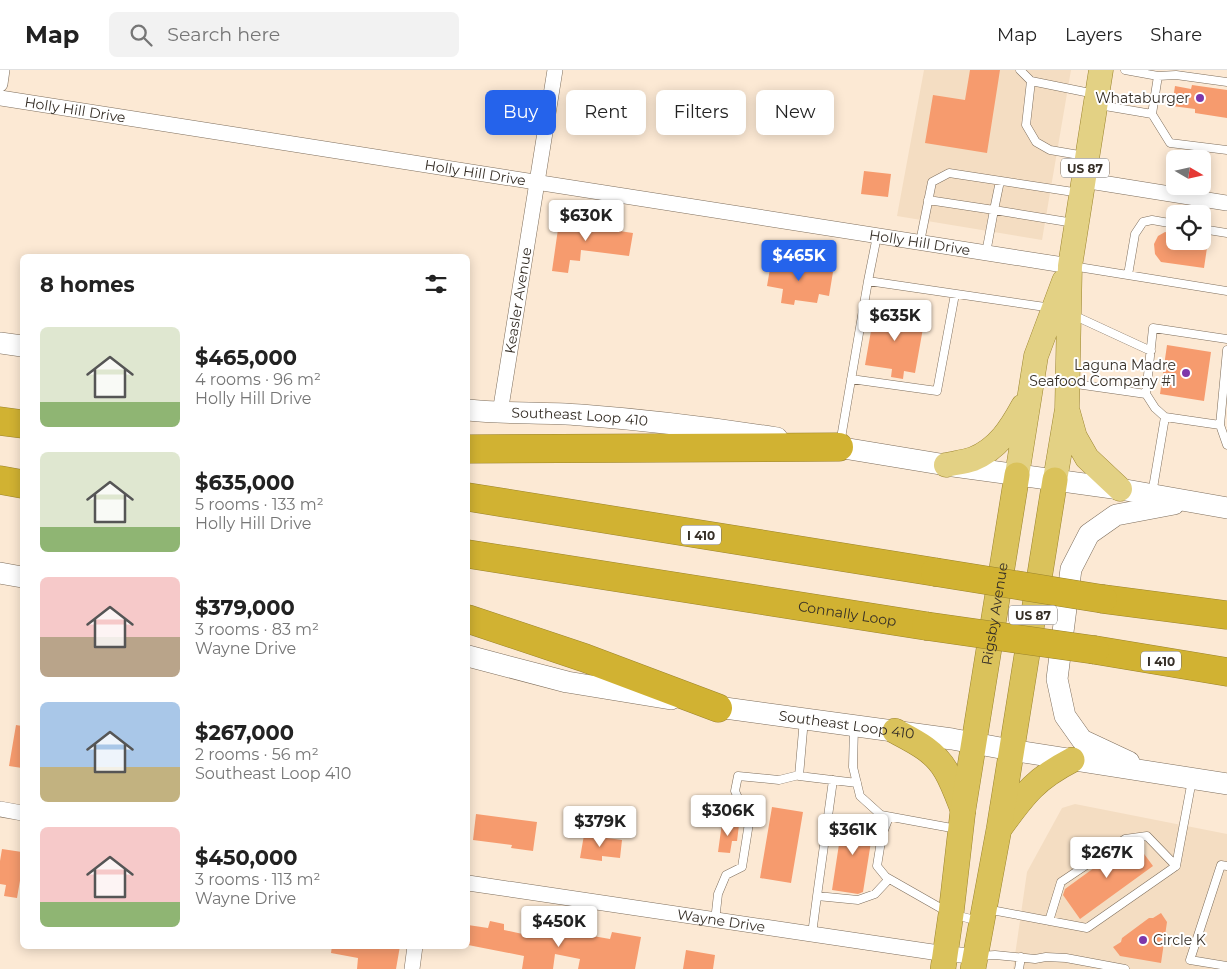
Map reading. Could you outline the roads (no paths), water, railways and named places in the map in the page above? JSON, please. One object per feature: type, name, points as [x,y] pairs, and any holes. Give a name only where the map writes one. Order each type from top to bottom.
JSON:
[{"type":"highway","points":[[0,421],[20,424]]},
{"type":"highway","points":[[470,449],[839,448]]},
{"type":"highway","name":"Rigsby Avenue","points":[[944,962],[973,742],[1016,475]]},
{"type":"highway","points":[[0,480],[20,484]]},
{"type":"highway","name":"Rigsby Avenue","points":[[974,963],[999,829],[1055,480]]},
{"type":"highway","name":"I 410","points":[[470,497],[1103,599],[1227,614]]},
{"type":"highway","name":"Connally Loop","points":[[470,554],[1227,672]]},
{"type":"highway","points":[[470,620],[585,658],[718,708]]},
{"type":"highway","points":[[895,731],[921,745],[935,756],[946,770],[962,820]]},
{"type":"highway","points":[[999,829],[1032,786],[1051,771],[1072,760]]},
{"type":"main road","name":"Rigsby Avenue","points":[[1055,480],[1068,409],[1068,383],[1061,311],[1070,266],[1101,70]]},
{"type":"main road","name":"Rigsby Avenue","points":[[1016,475],[1036,356],[1061,311]]},
{"type":"main road","points":[[0,342],[20,346]]},
{"type":"main road","points":[[946,465],[972,459],[998,444],[1013,424],[1029,396]]},
{"type":"main road","points":[[1068,409],[1075,436],[1087,458],[1120,489]]},
{"type":"main road","name":"Southeast Loop 410","points":[[470,410],[579,415],[688,424],[946,465],[1120,489],[1227,508]]},
{"type":"main road","points":[[1150,771],[1082,740],[1065,716],[1057,679],[1071,569],[1088,534],[1116,514],[1189,501]]},
{"type":"main road","points":[[0,574],[20,577]]},
{"type":"main road","name":"Southeast Loop 410","points":[[470,657],[567,682],[718,708],[973,742],[1011,750],[1227,784]]},
{"type":"street","points":[[0,84],[2,70]]},
{"type":"street","name":"Keasler Avenue","points":[[500,413],[555,70]]},
{"type":"street","name":"Holly Hill Drive","points":[[0,98],[1070,266]]},
{"type":"street","points":[[1082,187],[1227,203]]},
{"type":"street","points":[[0,809],[20,813]]},
{"type":"street","name":"Wayne Drive","points":[[470,883],[812,934],[944,962],[974,963]]},
{"type":"street","points":[[412,969],[415,949]]},
{"type":"lane","points":[[1020,70],[1031,81],[1152,114]]},
{"type":"lane","points":[[1125,70],[1158,76],[1176,75],[1227,82]]},
{"type":"lane","points":[[1158,76],[1152,114],[1170,143],[1227,150]]},
{"type":"lane","points":[[1031,81],[1026,125],[1036,142],[1050,150],[1087,156]]},
{"type":"lane","points":[[920,242],[932,182],[949,173],[1000,181],[1082,187]]},
{"type":"lane","points":[[986,253],[1000,181]]},
{"type":"lane","points":[[928,200],[1076,224]]},
{"type":"lane","points":[[1128,275],[1135,234],[1143,222],[1152,220],[1166,222]]},
{"type":"lane","points":[[1211,230],[1227,233]]},
{"type":"lane","points":[[839,448],[877,236]]},
{"type":"lane","points":[[1070,266],[1227,291]]},
{"type":"lane","points":[[868,281],[1061,311],[1151,351]]},
{"type":"lane","points":[[851,379],[937,391],[955,294]]},
{"type":"lane","points":[[1220,425],[1165,417],[1155,408],[1146,394],[1153,328],[1227,339]]},
{"type":"lane","points":[[1227,350],[1220,425],[1227,445]]},
{"type":"lane","points":[[1068,383],[1146,394]]},
{"type":"lane","points":[[1152,495],[1165,417]]},
{"type":"lane","points":[[799,776],[804,719]]},
{"type":"lane","points":[[854,726],[854,767],[860,796],[881,815],[889,817],[962,820]]},
{"type":"lane","points":[[715,921],[718,894],[726,875],[742,867],[747,839],[749,823],[735,791],[738,776],[779,780],[799,776],[857,783]]},
{"type":"lane","points":[[889,817],[882,835],[877,866],[889,879],[951,914],[1049,921],[1087,928],[1176,866],[1192,779]]},
{"type":"lane","points":[[812,934],[833,780]]},
{"type":"lane","points":[[1049,921],[1061,882],[1125,839],[1148,836],[1176,866]]},
{"type":"lane","points":[[1187,969],[1221,866],[1227,866]]},
{"type":"lane","points":[[817,896],[858,900],[875,894],[889,879]]},
{"type":"lane","points":[[974,963],[995,955],[1066,958],[1125,969]]},
{"type":"lane","points":[[1019,969],[1021,957]]},
{"type":"lane","points":[[1190,960],[1227,966]]},
{"type":"place","name":"Whataburger","points":[[1200,98]]},
{"type":"place","name":"Laguna Madre Seafood Company #1","points":[[1186,373]]},
{"type":"place","name":"Circle K","points":[[1143,940]]}]
